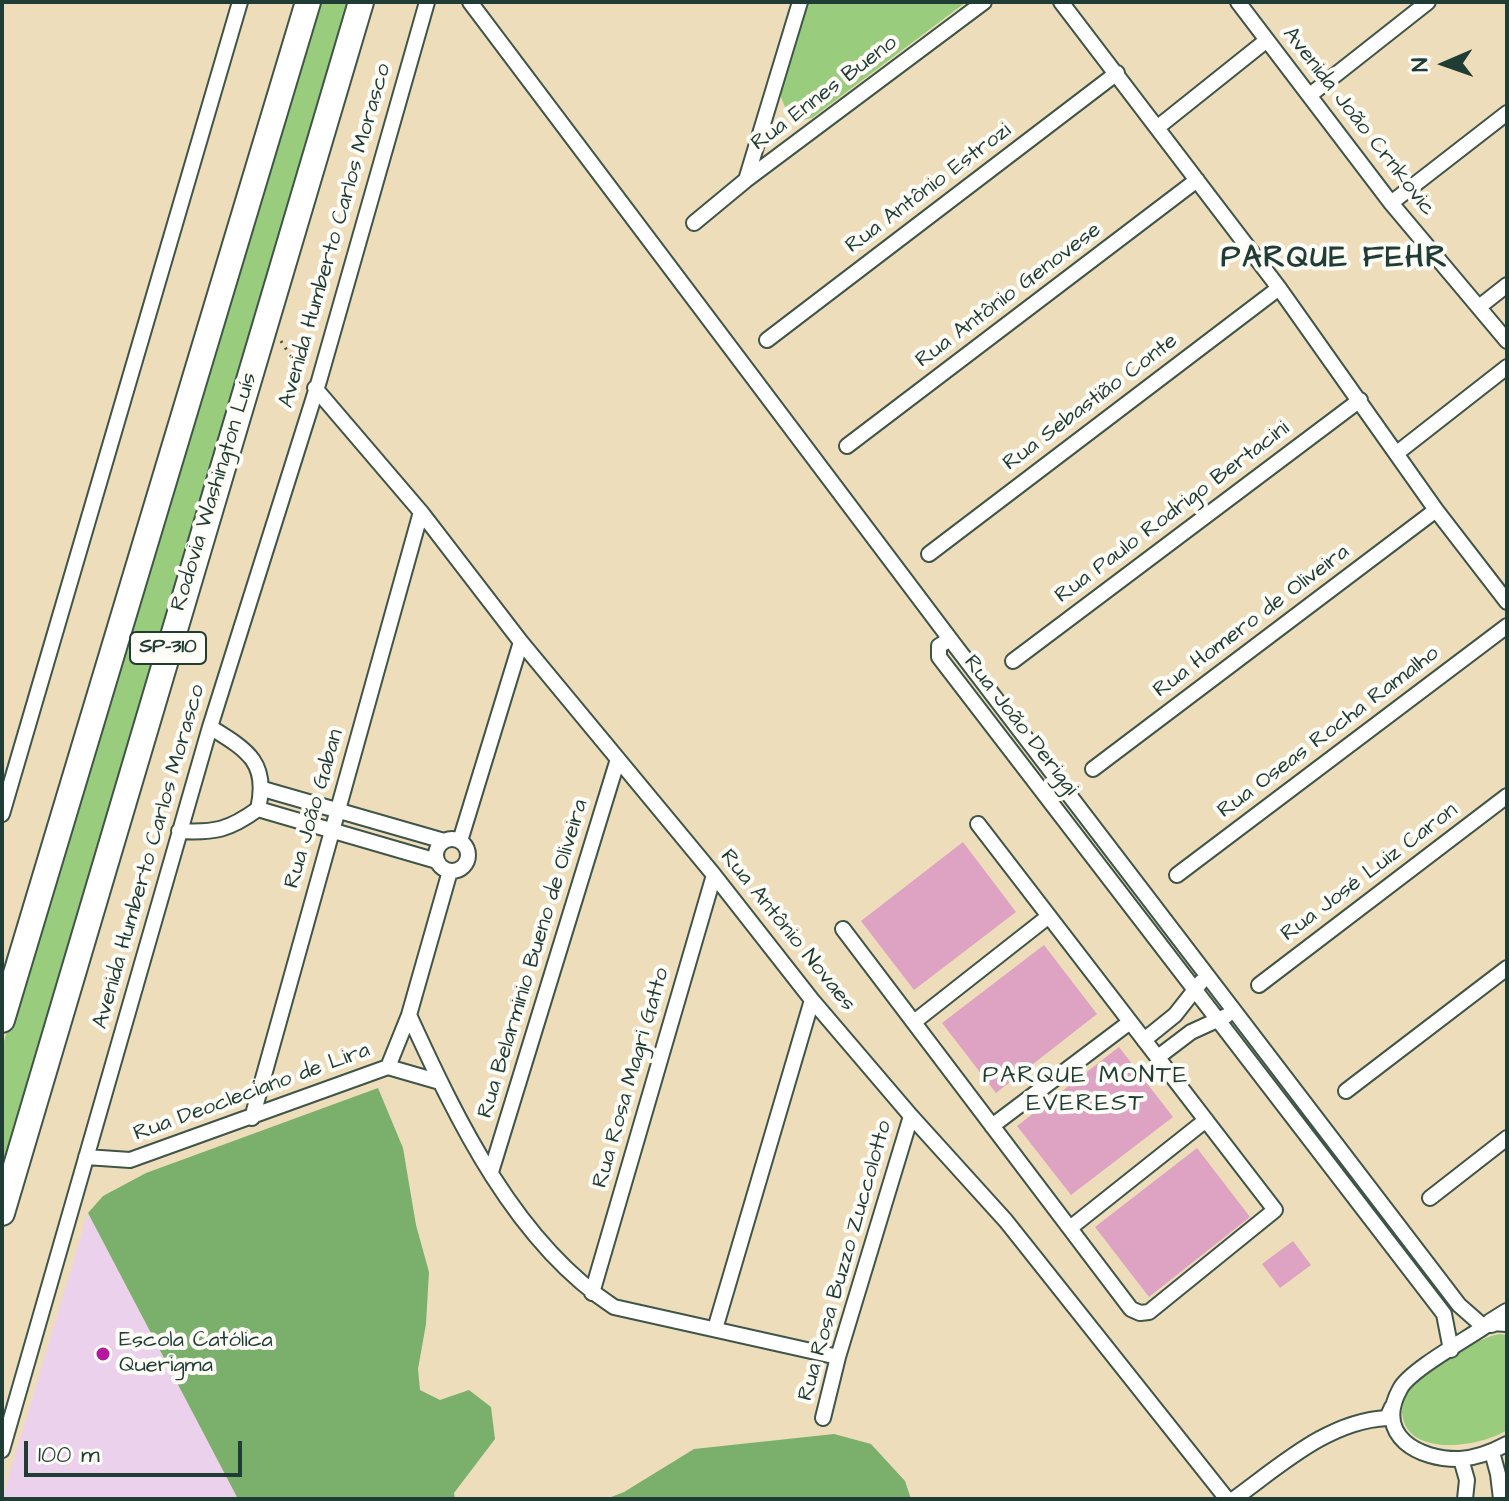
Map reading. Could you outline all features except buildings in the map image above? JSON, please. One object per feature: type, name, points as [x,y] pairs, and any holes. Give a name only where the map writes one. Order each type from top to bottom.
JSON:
[{"type":"highway","points":[[272,123],[295,2]]},
{"type":"highway","name":"SP-310","points":[[2,1020],[308,2]]},
{"type":"highway","name":"Rodovia Washington Luís","points":[[2,1213],[361,2]]},
{"type":"highway","points":[[337,83],[369,2]]},
{"type":"street","points":[[2,814],[240,2]]},
{"type":"street","name":"Avenida Humberto Carlos Morasco","points":[[2,1450],[179,831],[317,385],[427,2]]},
{"type":"street","points":[[470,2],[950,639]]},
{"type":"street","points":[[746,180],[800,2]]},
{"type":"street","name":"Rua Ennes Bueno","points":[[694,223],[746,180],[984,2]]},
{"type":"street","points":[[1061,2],[1279,288],[1436,510],[1507,602]]},
{"type":"street","name":"Avenida João Crnkovic","points":[[1238,2],[1391,203],[1507,341]]},
{"type":"street","points":[[1310,95],[1428,2]]},
{"type":"street","points":[[1158,127],[1267,40]]},
{"type":"street","name":"Rua Antônio Estrozi","points":[[767,340],[1117,73]]},
{"type":"street","points":[[1391,203],[1507,113]]},
{"type":"street","name":"Rua Antônio Genovese","points":[[847,446],[1197,180]]},
{"type":"street","points":[[1479,307],[1507,285]]},
{"type":"street","name":"Rua Sebastião Conte","points":[[929,554],[1279,288]]},
{"type":"street","points":[[1397,453],[1507,367]]},
{"type":"street","name":"Rua Antônio Novaes","points":[[317,385],[812,1000],[1006,1221],[1227,1499]]},
{"type":"street","name":"Rua Paulo Rodrigo Bertacini","points":[[1013,661],[1360,400]]},
{"type":"street","name":"Rua Homero de Oliveira","points":[[1093,769],[1436,510]]},
{"type":"street","name":"Rua João Gaban","points":[[252,1118],[421,512]]},
{"type":"street","name":"Rua Oseas Rocha Ramalho","points":[[1177,875],[1507,626]]},
{"type":"street","name":"Rua João Deriggi","points":[[1451,1350],[1444,1314],[939,657],[939,646],[950,639],[1459,1305],[1494,1325]]},
{"type":"street","points":[[460,841],[521,642]]},
{"type":"street","points":[[179,831],[219,831],[237,825],[258,809],[263,789],[259,770],[248,753],[210,727]]},
{"type":"street","name":"Rua Belarminio Bueno de Oliveira","points":[[491,1172],[618,759]]},
{"type":"street","points":[[263,789],[444,841]]},
{"type":"street","name":"Rua José Luiz Caron","points":[[1259,985],[1507,796]]},
{"type":"street","points":[[258,809],[437,861],[450,871],[461,869],[468,860],[467,849],[460,841],[449,839],[437,850],[437,861]]},
{"type":"street","points":[[843,929],[1131,1309],[1140,1313],[1149,1312],[1275,1210],[978,824]]},
{"type":"street","points":[[388,1067],[409,1015],[450,871]]},
{"type":"street","name":"Rua Rosa Magri Gatto","points":[[592,1293],[714,875]]},
{"type":"street","points":[[914,1022],[1049,916]]},
{"type":"street","points":[[1346,1091],[1507,968]]},
{"type":"street","points":[[1144,1040],[1175,1015],[1195,987],[1207,977]]},
{"type":"street","points":[[715,1329],[812,1000]]},
{"type":"street","points":[[1158,1057],[1191,1032],[1234,1012]]},
{"type":"street","points":[[409,1015],[440,1082],[522,1221],[563,1268],[592,1293],[614,1307],[838,1357]]},
{"type":"street","points":[[992,1126],[1130,1022]]},
{"type":"street","name":"Rua Deocleciano de Lira","points":[[86,1157],[130,1160],[388,1067],[440,1082]]},
{"type":"street","name":"Rua Rosa Buzzo Zuccolotto","points":[[823,1418],[838,1357],[911,1116]]},
{"type":"street","points":[[1070,1228],[1206,1120]]},
{"type":"street","points":[[1430,1198],[1507,1138]]},
{"type":"street","points":[[1234,1499],[1325,1435],[1359,1421],[1387,1418],[1399,1390],[1411,1376],[1494,1325],[1507,1313]]},
{"type":"street","points":[[1396,1399],[1395,1428],[1415,1450],[1433,1456],[1461,1459],[1492,1452],[1507,1444]]},
{"type":"street","points":[[1325,1435],[1367,1425],[1395,1428]]},
{"type":"street","points":[[1492,1452],[1501,1499]]},
{"type":"street","points":[[1461,1459],[1467,1480],[1465,1499]]},
{"type":"path","points":[[280,338],[293,360],[317,385]]},
{"type":"shaded area","name":"Escola Católica Querigma","points":[[88,1213],[238,1499],[2,1499]]},
{"type":"green space","points":[[315,2],[348,2],[2,1165],[2,1048]]},
{"type":"green space","points":[[805,2],[966,2],[812,118],[802,120],[787,112],[778,90]]},
{"type":"green space","points":[[378,1088],[403,1148],[416,1225],[429,1272],[426,1324],[418,1369],[420,1390],[440,1400],[469,1390],[491,1407],[495,1439],[454,1493],[455,1499],[238,1499],[88,1213],[103,1196],[146,1173]]},
{"type":"green space","points":[[1499,1334],[1507,1335],[1507,1430],[1463,1444],[1430,1443],[1416,1437],[1406,1427],[1402,1412],[1405,1397],[1413,1383],[1473,1344]]},
{"type":"green space","points":[[834,1434],[871,1444],[905,1481],[911,1499],[606,1499],[624,1492],[694,1449]]},
{"type":"place","name":"Escola Católica Querigma","points":[[103,1354]]},
{"type":"district","name":"PARQUE FEHR","points":[[1335,260]]},
{"type":"district","name":"PARQUE MONTE EVEREST","points":[[1086,1091]]}]
